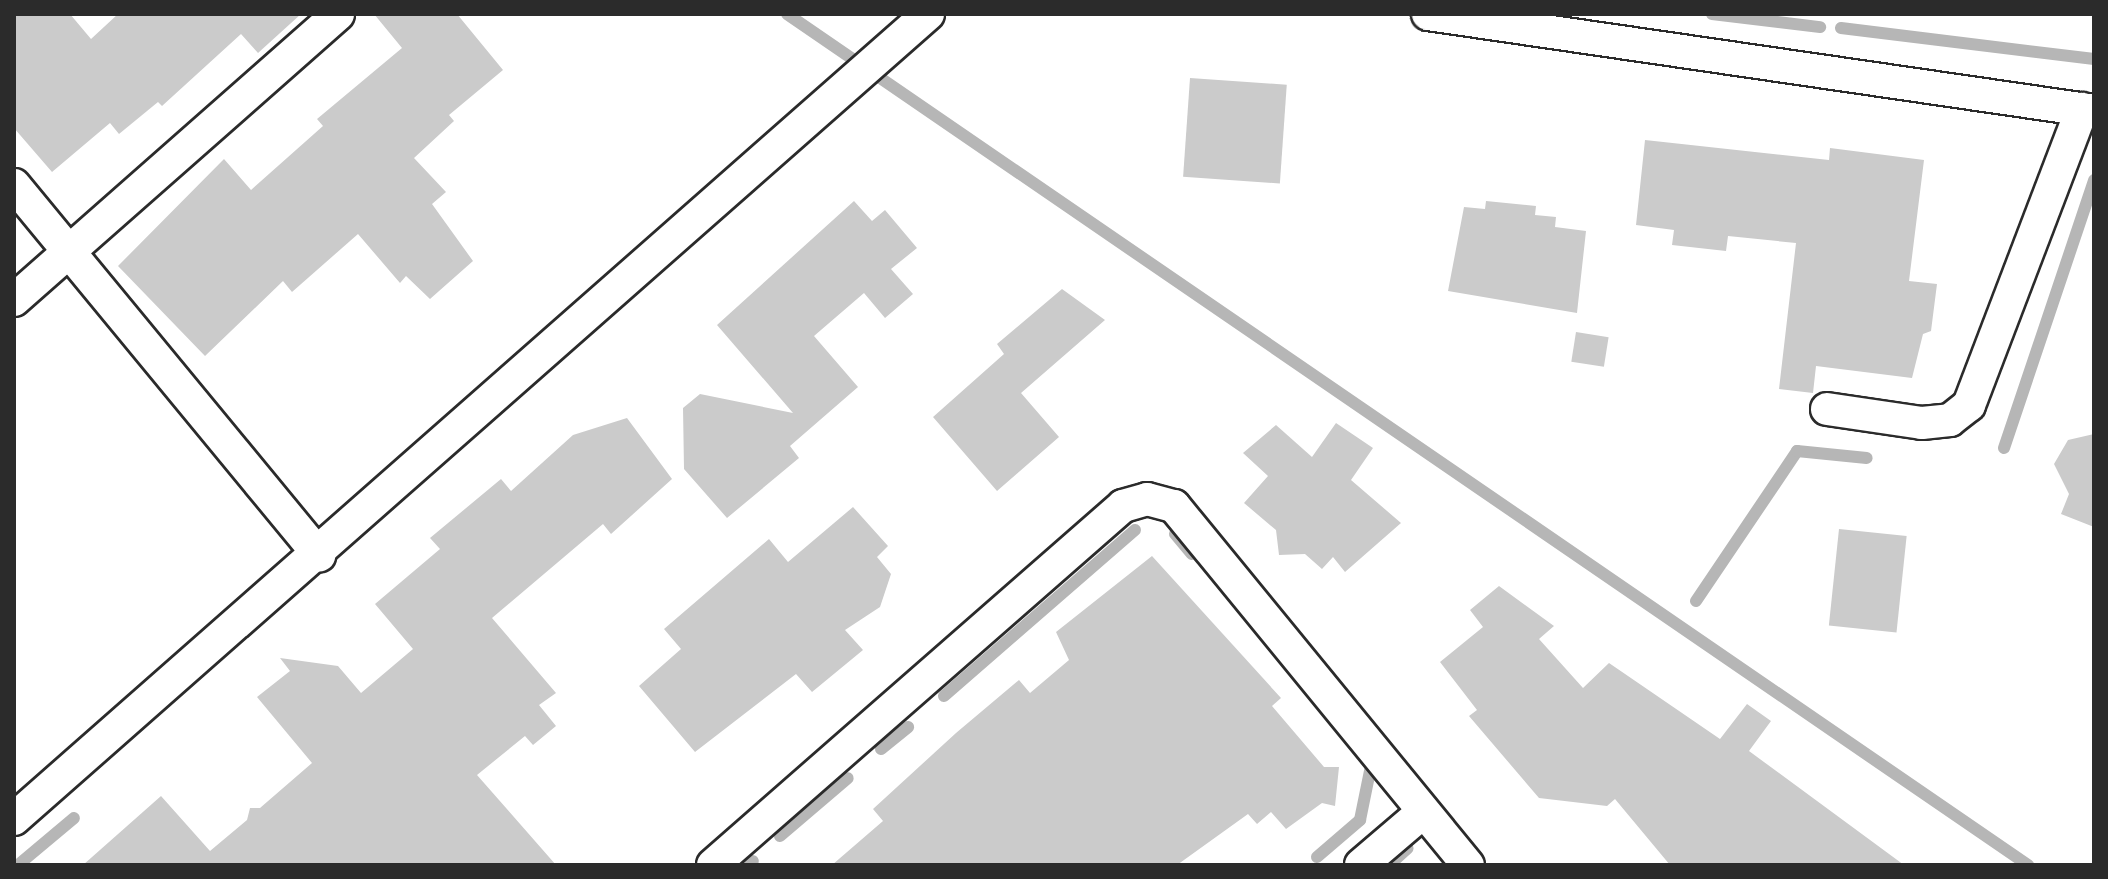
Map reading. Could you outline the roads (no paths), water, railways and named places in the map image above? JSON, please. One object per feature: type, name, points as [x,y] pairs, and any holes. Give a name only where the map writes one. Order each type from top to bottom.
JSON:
[{"type":"street","points":[[14,300],[73,252],[338,14]]},
{"type":"street","points":[[14,819],[319,555],[928,14]]},
{"type":"street","points":[[1428,14],[2088,110],[1969,405],[1950,420],[1922,423],[1827,409]]},
{"type":"street","points":[[14,185],[73,252],[319,555]]},
{"type":"street","points":[[713,865],[1123,506],[1147,499],[1174,506],[1468,865]]},
{"type":"street","points":[[1361,865],[1423,812]]},
{"type":"waterway","points":[[787,14],[2028,865]]},
{"type":"waterway","points":[[1712,14],[1820,27]]},
{"type":"waterway","points":[[1841,28],[2094,59]]},
{"type":"waterway","points":[[2004,448],[2094,180]]},
{"type":"waterway","points":[[1696,601],[1797,451],[1867,458]]},
{"type":"waterway","points":[[944,696],[1135,530]]},
{"type":"waterway","points":[[1175,534],[1192,554]]},
{"type":"waterway","points":[[881,749],[908,727]]},
{"type":"waterway","points":[[1317,857],[1360,820],[1371,766],[1365,759]]},
{"type":"waterway","points":[[780,836],[848,778]]},
{"type":"waterway","points":[[18,865],[74,818]]},
{"type":"waterway","points":[[1389,865],[1408,848]]},
{"type":"waterway","points":[[747,865],[753,861]]}]
